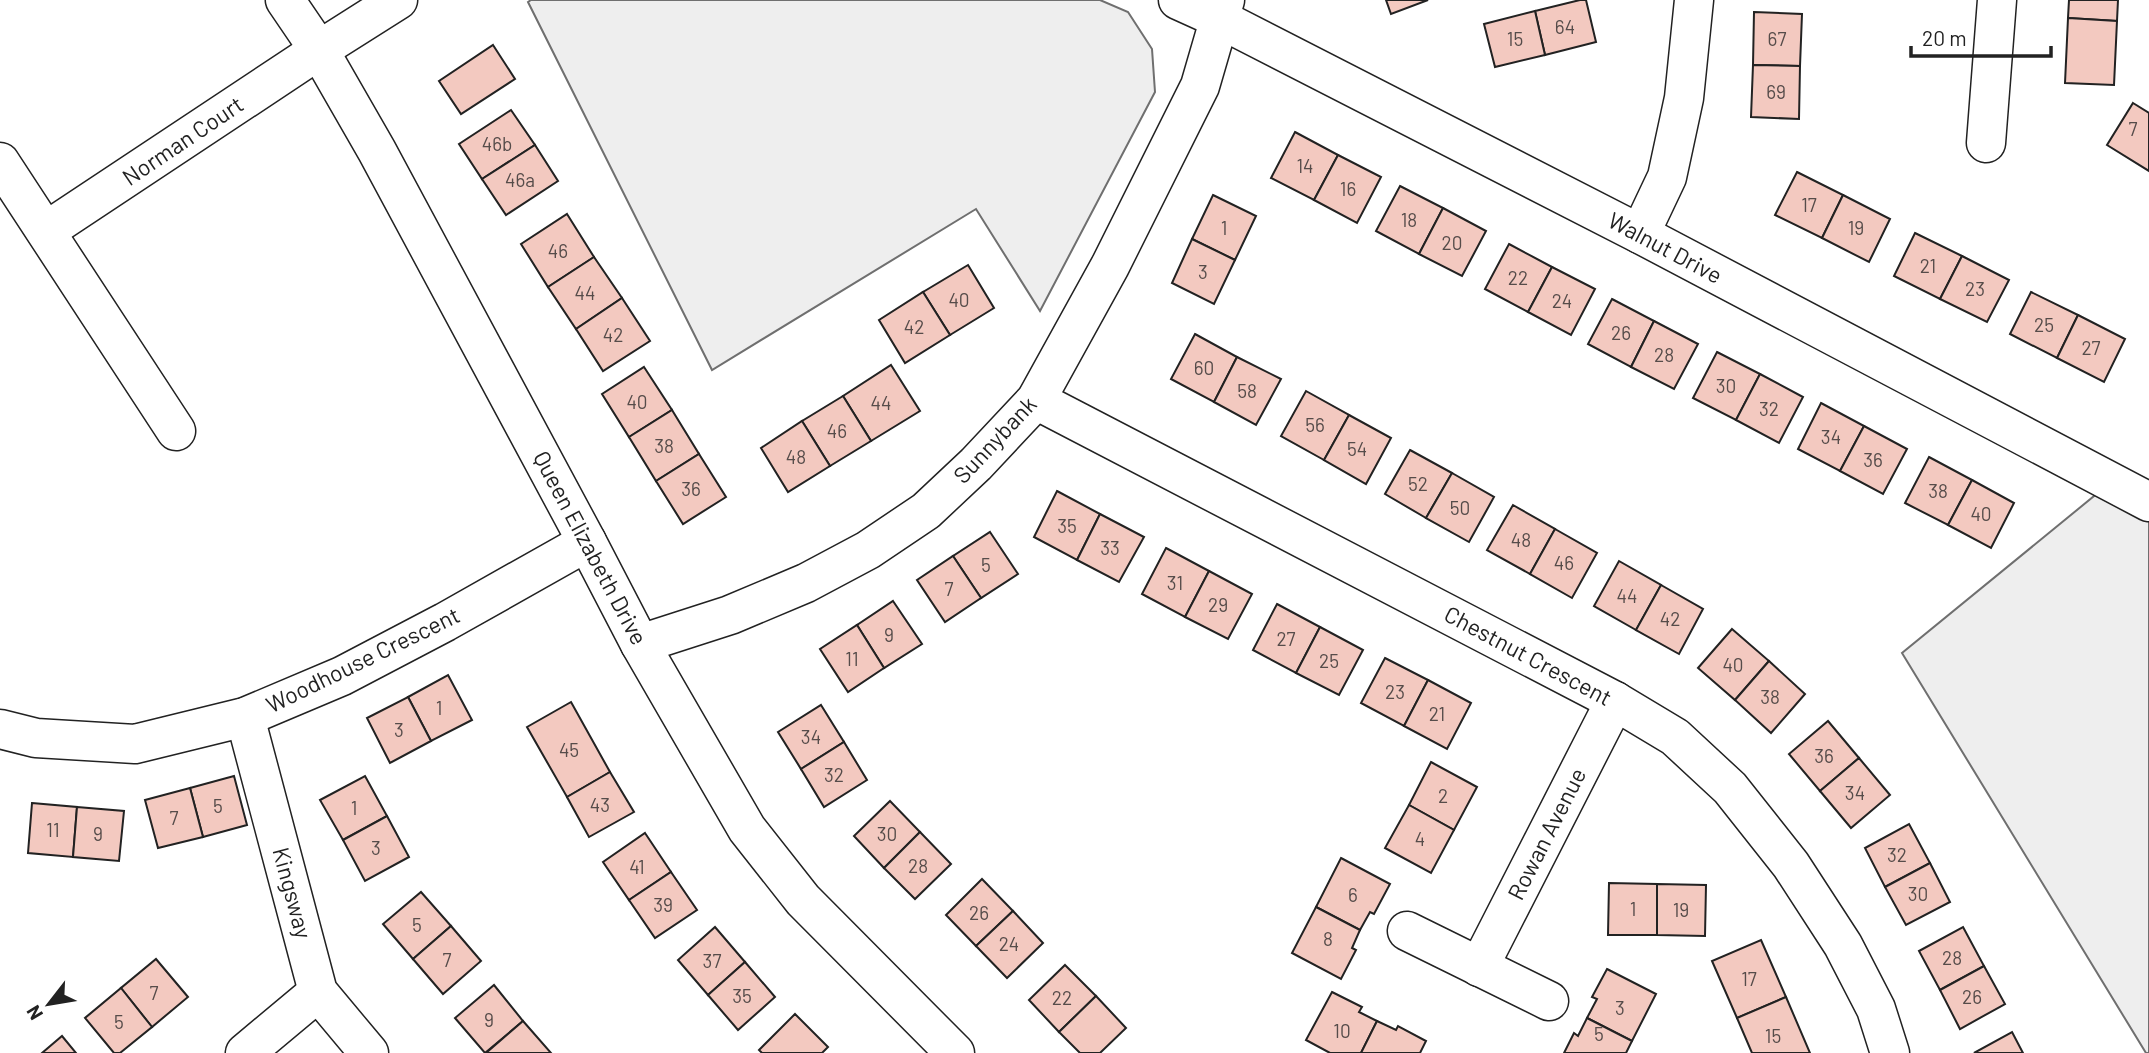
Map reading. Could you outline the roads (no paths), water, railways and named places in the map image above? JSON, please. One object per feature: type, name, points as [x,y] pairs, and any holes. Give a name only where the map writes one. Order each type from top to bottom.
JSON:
[{"type":"street","name":"Queen Elizabeth Drive","points":[[285,0],[319,50],[377,151],[640,645],[747,829],[803,900],[955,1053]]},
{"type":"street","name":"Norman Court","points":[[46,232],[398,0]]},
{"type":"street","name":"Walnut Drive","points":[[1178,0],[1223,10],[1640,234],[2149,502]]},
{"type":"street","points":[[1640,234],[1667,177],[1684,98],[1695,0]]},
{"type":"street","points":[[1986,143],[1997,0]]},
{"type":"street","name":"Sunnybank","points":[[640,645],[730,615],[806,583],[868,550],[926,511],[976,464],[1036,400],[1110,265],[1200,86],[1223,10]]},
{"type":"street","points":[[0,162],[176,431]]},
{"type":"street","name":"Chestnut Crescent","points":[[1036,400],[1615,701],[1675,737],[1730,788],[1791,866],[1843,945],[1876,1009],[1890,1053]]},
{"type":"street","name":"Woodhouse Crescent","points":[[0,729],[36,738],[135,744],[245,717],[342,676],[587,542]]},
{"type":"street","name":"Rowan Avenue","points":[[1479,967],[1615,701]]},
{"type":"street","name":"Kingsway","points":[[245,717],[318,992],[369,1053]]},
{"type":"street","points":[[1407,931],[1549,1001]]},
{"type":"street","points":[[245,1053],[318,992]]}]
